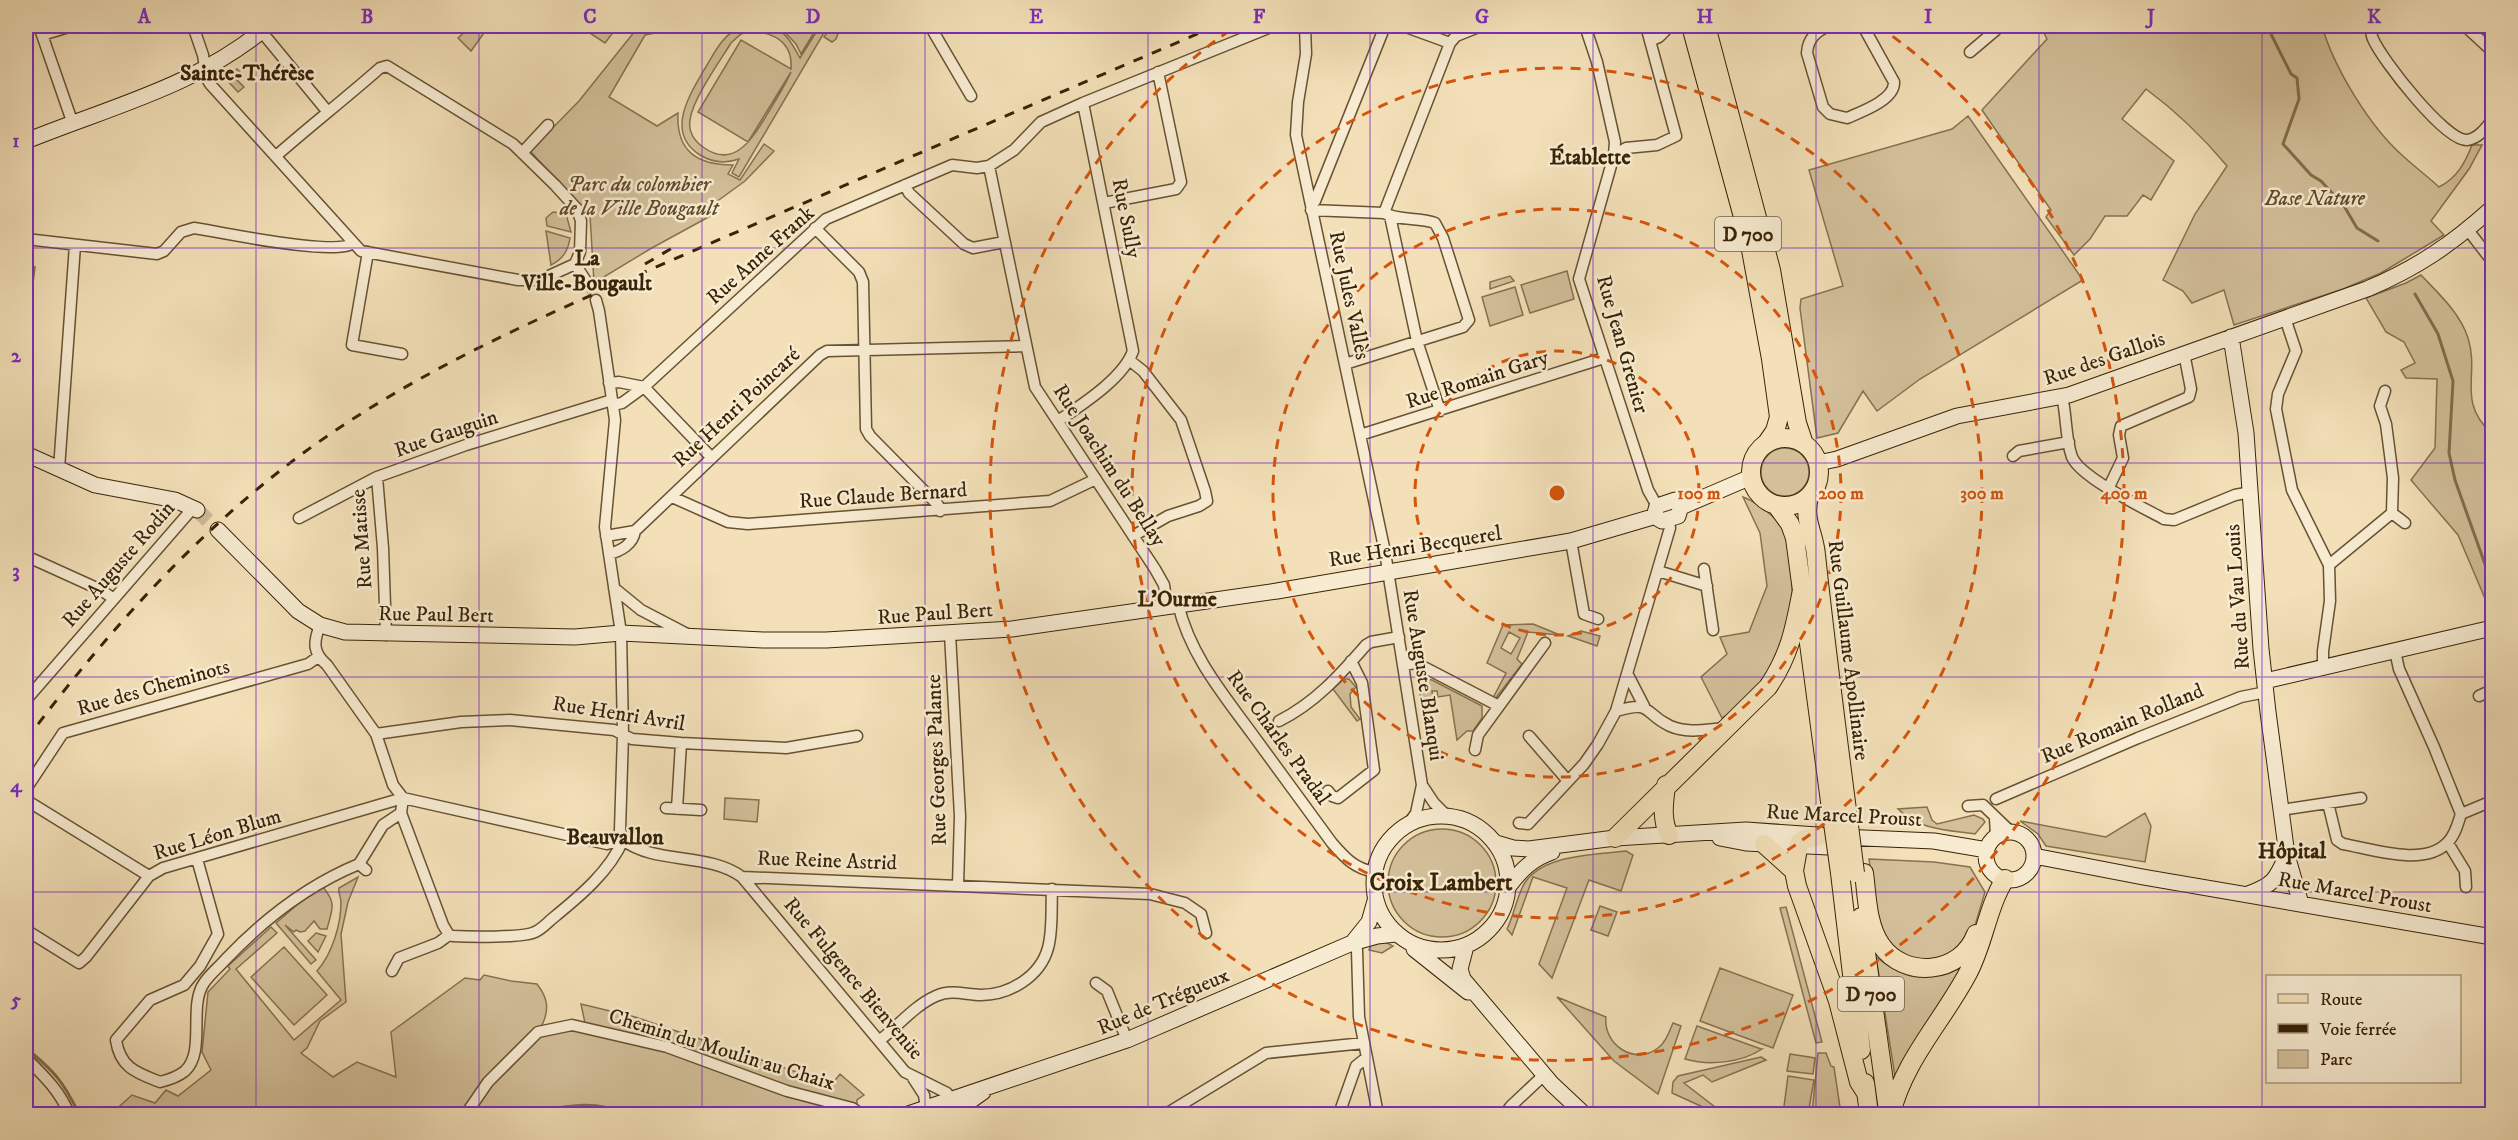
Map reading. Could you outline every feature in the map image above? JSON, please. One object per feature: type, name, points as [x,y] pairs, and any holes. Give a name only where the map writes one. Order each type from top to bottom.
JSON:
[{"type":"main road","name":"D 700","points":[[1691,26],[1749,239],[1757,277],[1779,417],[1775,431],[1766,444]]},
{"type":"main road","name":"D 700","points":[[1706,26],[1771,270],[1797,423],[1804,444]]},
{"type":"main road","points":[[1716,26],[1724,89]]},
{"type":"main road","points":[[26,141],[206,70],[265,28]]},
{"type":"main road","name":"Rue des Gallois","points":[[1818,463],[1837,459],[1957,416],[2062,397],[2399,275],[2411,270],[2468,230],[2493,208]]},
{"type":"main road","name":"Rue du Vau Louis","points":[[2231,337],[2246,433],[2265,687],[2286,855],[2301,904]]},
{"type":"main road","points":[[1785,438],[1804,444],[1815,455],[1818,463],[1818,481],[1809,497],[1799,504],[1788,507],[1777,506],[1760,495],[1751,477],[1754,458],[1766,444],[1785,438]]},
{"type":"main road","points":[[26,454],[107,488],[176,500],[195,509]]},
{"type":"main road","points":[[1660,514],[1678,516],[1681,507],[1751,477]]},
{"type":"main road","name":"Rue Guillaume Apollinaire","points":[[1809,497],[1806,518],[1816,548],[1844,810]]},
{"type":"main road","name":"Rue Guillaume Apollinaire","points":[[1777,506],[1790,524],[1795,538],[1802,590],[1844,810]]},
{"type":"main road","name":"Rue Henri Becquerel","points":[[1172,605],[1277,591],[1571,541],[1660,514]]},
{"type":"main road","name":"Rue Paul Bert","points":[[218,530],[298,611],[320,625],[345,632],[575,637],[621,633],[666,637],[816,640],[1012,629],[1172,605]]},
{"type":"main road","points":[[1615,838],[1666,785],[1768,687],[1782,667],[1790,646],[1802,590]]},
{"type":"main road","name":"Rue Romain Rolland","points":[[2265,687],[2323,668],[2493,628]]},
{"type":"main road","points":[[1666,785],[1663,811],[1664,825],[1669,835]]},
{"type":"main road","name":"D 700","points":[[1844,810],[1890,1114]]},
{"type":"main road","points":[[1400,938],[1424,949],[1446,951],[1466,946],[1481,938],[1502,912],[1509,886],[1505,862],[1496,843],[1472,823],[1447,816],[1428,817],[1409,823],[1393,836],[1380,852],[1374,872],[1375,901],[1383,919],[1400,938],[1488,1008]]},
{"type":"main road","name":"Rue Marcel Proust","points":[[1496,843],[1520,849],[1615,838],[1699,835],[1746,830],[1934,841],[1993,865]]},
{"type":"main road","points":[[1853,873],[1873,931],[1880,944],[1895,960],[1923,968],[1951,963],[1967,950],[1979,927],[1993,865],[1996,837],[2011,832],[2025,837],[2033,849],[2031,868],[2020,877],[1993,865]]},
{"type":"main road","name":"Rue Marcel Proust","points":[[1699,835],[1764,844],[1943,851],[1993,865]]},
{"type":"main road","points":[[1819,836],[1803,840],[1798,846],[1794,871],[1838,1001],[1859,1082],[1866,1094]]},
{"type":"main road","points":[[1764,844],[1794,871]]},
{"type":"main road","name":"Rue Marcel Proust","points":[[1509,886],[1535,858],[1569,845]]},
{"type":"main road","points":[[2248,894],[2263,889],[2276,880],[2286,855]]},
{"type":"main road","name":"Rue du Vau Louis","points":[[2285,901],[2283,881],[2286,855]]},
{"type":"main road","name":"Rue Marcel Proust","points":[[2034,856],[2143,878],[2493,937]]},
{"type":"main road","points":[[1890,1114],[1896,1093],[1912,1060],[1969,973],[1995,895],[1993,865]]},
{"type":"main road","name":"D 700","points":[[1853,873],[1869,1114]]},
{"type":"main road","name":"Rue de Trégueux","points":[[1352,943],[1369,922],[1375,901]]},
{"type":"main road","name":"Rue de Trégueux","points":[[908,1114],[953,1106],[987,1089],[1127,1040],[1352,943],[1377,936],[1400,938]]},
{"type":"main road","points":[[1466,946],[1460,969],[1462,979],[1544,1075],[1584,1114]]},
{"type":"street","points":[[72,26],[40,30],[73,124]]},
{"type":"street","points":[[193,26],[210,84],[361,250],[518,280],[540,280],[575,264],[580,252],[581,221],[577,209],[513,144],[387,66],[380,68],[276,156]]},
{"type":"street","points":[[930,26],[971,96]]},
{"type":"street","points":[[989,166],[1014,150],[1041,122],[1083,103],[1271,27],[1304,26]]},
{"type":"street","name":"Rue Jules Vallès","points":[[1304,26],[1306,54],[1298,102],[1296,135],[1388,571]]},
{"type":"street","points":[[1311,206],[1385,26]]},
{"type":"street","points":[[1403,26],[1450,43]]},
{"type":"street","points":[[1440,411],[1417,341],[1387,214],[1450,43],[1456,36],[1481,26]]},
{"type":"street","points":[[1585,26],[1597,62],[1612,131],[1614,155],[1626,148],[1657,145],[1676,136],[1646,26]]},
{"type":"street","points":[[1650,41],[1665,31],[1664,26]]},
{"type":"street","points":[[1828,26],[1811,38],[1807,53],[1822,107],[1830,114],[1847,118],[1888,96],[1894,87],[1894,82],[1863,26]]},
{"type":"street","points":[[1970,51],[1996,30],[1997,26]]},
{"type":"street","points":[[2371,26],[2372,38],[2399,79],[2436,120],[2456,138],[2466,140],[2476,138],[2493,120]]},
{"type":"street","points":[[2465,26],[2493,51]]},
{"type":"street","points":[[265,28],[327,111]]},
{"type":"street","points":[[1104,203],[1176,189],[1180,182],[1158,72]]},
{"type":"street","name":"Rue Sully","points":[[1083,103],[1132,344],[1133,351],[1130,360]]},
{"type":"street","points":[[522,153],[548,125]]},
{"type":"street","name":"Rue Jean Grenier","points":[[1614,155],[1579,279],[1648,490],[1660,514]]},
{"type":"street","name":"Rue Anne Frank","points":[[612,402],[622,403],[644,387],[826,219],[952,165],[977,168],[989,166]]},
{"type":"street","name":"Rue Joachim du Bellay","points":[[989,166],[1035,387],[1164,585],[1172,605]]},
{"type":"street","points":[[905,185],[909,193],[964,244],[973,248],[1004,242]]},
{"type":"street","points":[[1311,206],[1424,219],[1436,223],[1469,320],[1464,327],[1345,364]]},
{"type":"street","points":[[26,239],[157,254],[164,251],[181,232],[194,228],[320,248],[349,247],[353,243]]},
{"type":"street","points":[[815,228],[862,276],[866,429],[870,436],[938,506],[940,511]]},
{"type":"street","points":[[2468,230],[2493,261]]},
{"type":"street","points":[[59,469],[75,245]]},
{"type":"street","points":[[368,252],[352,345],[402,354]]},
{"type":"street","points":[[575,264],[588,284]]},
{"type":"street","points":[[392,971],[399,958],[438,943],[449,935],[479,937],[535,933],[573,902],[601,874],[623,840],[620,830],[621,633],[605,526],[615,420],[596,300]]},
{"type":"street","points":[[2285,318],[2296,351],[2276,401],[2279,427],[2295,497],[2329,564],[2330,601],[2323,668]]},
{"type":"street","name":"Rue Henri Poincaré","points":[[609,554],[620,552],[634,538],[635,531],[820,355],[834,350],[1025,346]]},
{"type":"street","points":[[2109,489],[2123,458],[2119,435],[2121,426],[2189,397],[2191,389],[2184,353]]},
{"type":"street","name":"Rue Romain Gary","points":[[1360,435],[1604,358]]},
{"type":"street","points":[[1058,421],[1095,394],[1130,360],[1143,371],[1181,420],[1207,501],[1168,516],[1133,536]]},
{"type":"street","points":[[609,383],[619,382],[644,387],[711,457]]},
{"type":"street","points":[[2329,564],[2392,513],[2393,478],[2386,424],[2380,406],[2385,391]]},
{"type":"street","points":[[2062,397],[2069,442],[2076,464],[2109,489],[2164,519],[2174,519],[2235,495],[2251,492]]},
{"type":"street","name":"Rue Gauguin","points":[[299,518],[377,477],[476,442],[612,402]]},
{"type":"street","points":[[2013,456],[2019,451],[2069,442]]},
{"type":"street","name":"Rue Matisse","points":[[377,477],[386,634]]},
{"type":"street","name":"Rue Claude Bernard","points":[[672,497],[728,522],[738,524],[940,511],[1050,501],[1096,479]]},
{"type":"street","name":"Rue Auguste Rodin","points":[[26,699],[195,509]]},
{"type":"street","points":[[2392,513],[2405,523]]},
{"type":"street","points":[[1519,823],[1528,824],[1568,780],[1598,744],[1616,711],[1670,528],[1660,514]]},
{"type":"street","points":[[606,536],[635,531]]},
{"type":"street","points":[[1571,541],[1584,614],[1598,619]]},
{"type":"street","points":[[26,556],[101,590],[114,599]]},
{"type":"street","points":[[1704,569],[1713,630]]},
{"type":"street","name":"Rue Auguste Blanqui","points":[[1388,571],[1422,785],[1416,813],[1409,823]]},
{"type":"street","points":[[1658,571],[1707,586]]},
{"type":"street","name":"Rue Paul Bert","points":[[614,588],[641,610],[692,636]]},
{"type":"street","name":"Rue Charles Pradal","points":[[1172,605],[1205,670],[1346,859],[1360,869],[1374,872]]},
{"type":"street","points":[[320,625],[315,644],[318,657],[327,665],[376,734],[393,785],[403,798],[401,813],[443,925],[449,935]]},
{"type":"street","name":"Rue Georges Palante","points":[[950,634],[960,816],[958,885]]},
{"type":"street","points":[[1279,721],[1300,711],[1318,697],[1371,642],[1399,637]]},
{"type":"street","points":[[1474,750],[1478,735],[1497,705],[1545,643]]},
{"type":"street","points":[[2395,651],[2399,669],[2461,814]]},
{"type":"street","name":"Rue des Cheminots","points":[[26,789],[63,733],[308,664],[318,657]]},
{"type":"street","points":[[1328,792],[1338,798],[1374,770],[1362,683],[1351,662]]},
{"type":"street","points":[[1403,665],[1416,663],[1497,705]]},
{"type":"street","points":[[1628,675],[1644,706],[1670,726],[1693,731],[1726,728]]},
{"type":"street","name":"Rue Romain Rolland","points":[[1996,799],[2265,687]]},
{"type":"street","points":[[2479,696],[2493,690]]},
{"type":"street","points":[[1616,711],[1635,705],[1644,706]]},
{"type":"street","name":"Rue Henri Avril","points":[[376,734],[461,722],[510,720],[614,730],[632,739],[786,748],[857,736]]},
{"type":"street","points":[[1529,736],[1568,780]]},
{"type":"street","points":[[681,743],[671,809],[701,810]]},
{"type":"street","name":"Rue Auguste Blanqui","points":[[1422,785],[1434,803],[1447,816]]},
{"type":"street","name":"Rue Reine Astrid","points":[[403,798],[607,844],[623,840],[637,848],[726,868],[742,877],[1150,894],[1185,903],[1201,914],[1206,933]]},
{"type":"street","name":"Rue Léon Blum","points":[[26,930],[79,963],[149,876],[163,868],[403,798]]},
{"type":"street","points":[[2281,810],[2361,798]]},
{"type":"street","points":[[26,800],[149,876]]},
{"type":"street","points":[[2328,803],[2337,840],[2343,844],[2418,856],[2432,854],[2448,843],[2461,814],[2493,801]]},
{"type":"street","points":[[386,803],[391,819]]},
{"type":"street","points":[[1968,806],[1983,805],[2011,832]]},
{"type":"street","points":[[197,859],[218,934],[200,966],[184,985],[150,1000],[116,1040],[118,1053],[123,1063],[160,1082],[185,1071],[193,1059],[198,997],[204,983],[250,934],[294,900],[333,874],[362,867],[384,825],[401,813]]},
{"type":"street","points":[[1995,818],[1996,837]]},
{"type":"street","points":[[2448,843],[2465,871],[2466,887]]},
{"type":"street","name":"Rue Fulgence Bienvenüe","points":[[742,877],[905,1072],[953,1106]]},
{"type":"street","points":[[879,1041],[925,1002],[936,996],[951,992],[997,994],[1014,988],[1031,975],[1044,958],[1048,947],[1052,889]]},
{"type":"street","points":[[1352,943],[1357,951],[1357,992],[1366,1058],[1378,1114]]},
{"type":"street","points":[[1096,983],[1107,990],[1127,1040]]},
{"type":"street","name":"Chemin du Moulin au Chaix","points":[[466,1114],[488,1082],[522,1045],[538,1032],[572,1025],[667,1047],[787,1091],[852,1108],[861,1114]]},
{"type":"street","points":[[1166,1114],[1266,1053],[1364,1044]]},
{"type":"street","points":[[26,1058],[46,1077],[64,1102],[69,1114]]},
{"type":"street","points":[[1339,1114],[1356,1066],[1366,1058]]},
{"type":"street","points":[[1505,1114],[1510,1106],[1544,1075]]},
{"type":"street","name":"Rue Fulgence Bienvenüe","points":[[912,1077],[924,1095],[928,1111]]},
{"type":"green space","points":[[471,26],[489,26],[471,51],[458,38]]},
{"type":"green space","points":[[579,26],[618,26],[605,43]]},
{"type":"green space","name":"Parc du colombier de la Ville Bougault","points":[[639,26],[678,26],[675,29],[645,35],[609,97],[657,126],[678,113],[678,126],[685,147],[700,159],[733,165],[728,174],[740,180],[764,144],[774,151],[745,181],[712,205],[714,214],[594,283],[590,215],[530,151],[579,101]]},
{"type":"green space","points":[[742,26],[764,26],[778,30],[788,39],[800,58],[820,26],[828,26],[739,177],[732,173],[739,159],[719,162],[700,155],[690,146],[684,136],[682,125],[683,114],[698,80],[720,45]],"holes":[[[752,31],[768,34],[781,41],[789,52],[791,69],[741,40],[698,112],[748,142],[726,155],[715,153],[697,142],[692,135],[690,124],[692,112],[701,92],[731,43],[741,34]],[[791,72],[759,128],[749,141]]]},
{"type":"green space","points":[[818,26],[801,54],[796,44],[780,27]]},
{"type":"green space","points":[[831,26],[841,26],[836,39],[832,42],[824,37]]},
{"type":"green space","name":"Base Nature","points":[[2046,26],[2322,26],[2344,78],[2366,113],[2391,144],[2439,187],[2460,169],[2472,145],[2482,145],[2469,169],[2431,221],[2444,235],[2381,273],[2343,289],[2234,325],[2224,290],[2192,303],[2183,291],[2163,280],[2195,214],[2227,166],[2189,125],[2146,89],[2122,119],[2174,161],[2151,200],[2143,195],[2127,216],[2105,216],[2090,239],[2074,255],[2046,217],[2051,210],[1982,110],[2047,39],[2042,29]]},
{"type":"green space","points":[[237,69],[241,73],[235,78],[244,87],[238,92],[225,78]]},
{"type":"green space","points":[[1968,116],[2083,280],[1920,379],[1877,411],[1863,391],[1838,433],[1817,438],[1800,308],[1801,299],[1843,286],[1809,170],[1952,129]]},
{"type":"green space","points":[[553,212],[566,214],[571,232],[547,226],[546,218]]},
{"type":"green space","points":[[546,231],[570,238],[564,254],[551,265]]},
{"type":"green space","points":[[26,266],[35,267],[31,299],[26,298]]},
{"type":"green space","points":[[1567,271],[1574,299],[1530,313],[1521,285]]},
{"type":"green space","points":[[2421,275],[2460,320],[2471,352],[2471,388],[2475,410],[2481,422],[2492,434],[2492,615],[2458,535],[2411,480],[2435,448],[2437,379],[2406,378],[2401,370],[2415,363],[2404,342],[2386,332],[2366,298]]},
{"type":"green space","points":[[1510,276],[1514,281],[1490,289],[1490,282]]},
{"type":"green space","points":[[1515,287],[1523,315],[1490,326],[1482,297]]},
{"type":"green space","points":[[1780,448],[1790,448],[1805,458],[1809,472],[1808,481],[1799,492],[1790,496],[1780,496],[1765,486],[1761,477],[1761,467],[1771,452]]},
{"type":"green space","points":[[1743,497],[1765,510],[1776,519],[1782,528],[1790,556],[1792,610],[1787,643],[1780,661],[1738,709],[1722,718],[1701,677],[1727,654],[1720,637],[1749,632],[1767,586],[1760,533]]},
{"type":"green space","points":[[1533,624],[1560,635],[1528,632],[1517,659],[1522,664],[1495,699],[1493,698],[1506,673],[1487,663],[1503,625]],"holes":[[[1509,632],[1520,638],[1511,654],[1501,648]]]},
{"type":"green space","points":[[1581,631],[1600,636],[1597,646],[1568,636]]},
{"type":"green space","points":[[1344,679],[1349,679],[1356,687],[1350,694],[1351,707],[1360,719],[1357,721],[1333,689]]},
{"type":"green space","points":[[1426,679],[1482,706],[1482,718],[1473,731],[1467,731],[1457,740],[1450,695],[1438,697],[1437,691],[1432,691],[1433,698],[1421,700],[1419,687]]},
{"type":"green space","points":[[725,798],[759,800],[757,822],[724,819]]},
{"type":"green space","points":[[1927,807],[1932,820],[1937,824],[1974,815],[1985,822],[1975,834],[1944,830],[1915,821],[1898,809]]},
{"type":"green space","points":[[2145,813],[2151,826],[2145,862],[2046,846],[2038,834],[2020,821],[2106,837]]},
{"type":"green space","points":[[1442,829],[1463,833],[1480,845],[1492,862],[1496,883],[1492,904],[1480,921],[1463,933],[1442,937],[1421,933],[1404,921],[1392,904],[1388,883],[1392,862],[1404,845],[1421,833]]},
{"type":"green space","points":[[1626,851],[1633,855],[1621,891],[1589,880],[1552,978],[1539,964],[1567,888],[1533,877],[1512,935],[1507,929],[1523,886],[1531,875],[1554,862],[1584,855]]},
{"type":"green space","points":[[1869,859],[1934,862],[1970,867],[1985,892],[1974,929],[1953,954],[1924,962],[1895,952],[1879,929]]},
{"type":"green space","points":[[358,877],[348,902],[341,934],[346,1002],[320,1021],[307,1048],[301,1053],[333,1077],[357,1062],[396,1077],[391,1032],[465,978],[480,980],[484,975],[537,984],[544,994],[547,1010],[541,1027],[585,1023],[581,1004],[635,1017],[832,1084],[840,1074],[864,1095],[857,1100],[857,1114],[618,1114],[612,1111],[603,1111],[601,1114],[117,1114],[113,1112],[132,1095],[155,1103],[166,1090],[178,1096],[211,1070],[202,1052],[208,992],[230,969],[228,966],[271,927],[277,933],[236,969],[294,1040],[341,1000],[317,971],[331,948],[337,929],[341,911],[339,888]]},
{"type":"green space","points":[[323,887],[332,902],[327,929],[320,929],[314,921],[305,931],[300,932],[296,930],[294,932],[285,925],[316,960],[311,964],[276,923]]},
{"type":"green space","points":[[1600,906],[1617,912],[1608,936],[1591,930]]},
{"type":"green space","points":[[1786,907],[1822,1042],[1816,1043],[1780,908]]},
{"type":"green space","points":[[316,933],[326,936],[318,952],[308,941]]},
{"type":"green space","points":[[1385,942],[1393,946],[1382,953],[1369,950],[1371,945]]},
{"type":"green space","points":[[284,947],[327,995],[294,1025],[251,977]]},
{"type":"green space","points":[[1876,957],[1900,972],[1921,977],[1942,972],[1967,959],[1965,973],[1895,1076]]},
{"type":"green space","points":[[1720,968],[1793,995],[1773,1048],[1700,1021]]},
{"type":"green space","points":[[1557,997],[1606,1017],[1606,1027],[1615,1044],[1631,1053],[1640,1055],[1649,1053],[1663,1043],[1673,1023],[1681,1026],[1658,1094],[1614,1061]]},
{"type":"green space","points":[[1697,1026],[1762,1049],[1754,1054],[1725,1062],[1714,1063],[1685,1059]]},
{"type":"green space","points":[[1818,1053],[1826,1053],[1831,1066],[1834,1067],[1841,1114],[1812,1114]]},
{"type":"green space","points":[[1790,1054],[1815,1058],[1813,1074],[1787,1071]]},
{"type":"green space","points":[[1761,1057],[1766,1060],[1712,1082],[1703,1075],[1684,1083],[1724,1114],[1703,1114],[1705,1108],[1672,1093],[1673,1082],[1678,1076]]},
{"type":"green space","points":[[1788,1076],[1814,1080],[1808,1114],[1783,1114]]},
{"type":"waterway","points":[[2267,26],[2291,74],[2297,78],[2299,99],[2283,144],[2344,206],[2357,228],[2378,241]]},
{"type":"waterway","points":[[2415,294],[2438,334],[2453,381],[2449,453],[2455,480],[2492,584]]},
{"type":"waterway","points":[[26,1048],[57,1078],[79,1114]]},
{"type":"waterway","points":[[522,1114],[587,1105],[612,1109],[624,1114]]},
{"type":"waterway","points":[[672,1114],[689,1114]]},
{"type":"tunnel","points":[[588,284],[596,300]]},
{"type":"tunnel","points":[[197,510],[218,530]]},
{"type":"railway","points":[[26,740],[121,622],[191,549],[266,482],[306,451],[402,389],[451,362],[604,289],[1216,26]]},
{"type":"railway","points":[[645,264],[679,244]]},
{"type":"district","name":"Sainte-Thérèse","points":[[247,72]]},
{"type":"district","name":"Établette","points":[[1590,156]]},
{"type":"district","name":"La Ville-Bougault","points":[[587,270]]},
{"type":"district","name":"L'Ourme","points":[[1177,598]]},
{"type":"district","name":"Beauvallon","points":[[615,836]]},
{"type":"district","name":"Hôpital","points":[[2292,850]]},
{"type":"district","name":"Croix Lambert","points":[[1441,882]]}]
